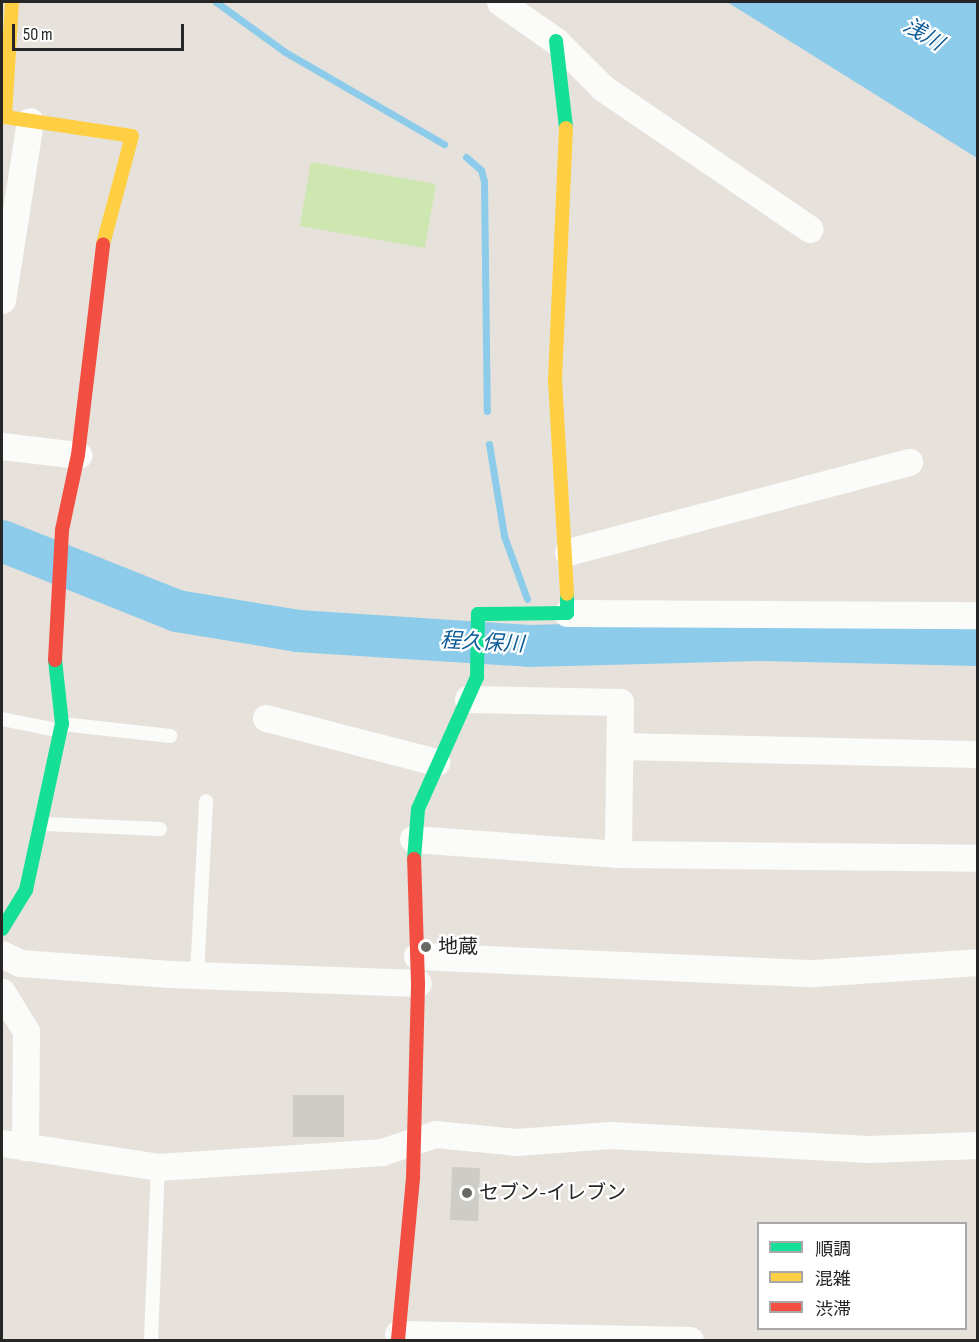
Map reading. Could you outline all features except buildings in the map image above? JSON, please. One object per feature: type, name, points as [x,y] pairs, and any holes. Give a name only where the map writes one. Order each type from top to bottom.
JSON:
[{"type":"street","points":[[2,300],[12,118],[12,2]]},
{"type":"street","points":[[500,2],[556,41],[603,88],[810,228]]},
{"type":"street","points":[[556,41],[564,78],[567,158],[555,379],[568,552],[567,613]]},
{"type":"street","points":[[2,929],[26,890],[45,824],[61,727],[54,646],[62,534],[78,455],[105,227],[132,136],[12,118]]},
{"type":"street","points":[[2,446],[78,455]]},
{"type":"street","points":[[568,552],[909,462]]},
{"type":"street","points":[[690,1341],[398,1337],[413,1142],[418,983],[413,839],[436,762],[472,688],[478,614],[978,615]]},
{"type":"street","points":[[472,688],[620,702],[618,854]]},
{"type":"street","points":[[266,718],[436,762]]},
{"type":"street","points":[[620,746],[978,754]]},
{"type":"street","points":[[413,839],[618,854],[978,858]]},
{"type":"street","points":[[2,954],[20,963],[197,975],[418,983]]},
{"type":"street","points":[[417,956],[814,973],[978,962]]},
{"type":"street","points":[[2,992],[26,1031],[13,1145],[158,1167],[382,1152],[435,1134],[517,1142],[610,1135],[869,1149],[978,1145]]},
{"type":"lane","points":[[2,719],[61,727],[170,736]]},
{"type":"lane","points":[[197,975],[206,801]]},
{"type":"lane","points":[[45,824],[160,829]]},
{"type":"lane","points":[[151,1341],[158,1167]]},
{"type":"green space","points":[[311,162],[436,184],[425,248],[300,226]]},
{"type":"water","name":"浅川","points":[[727,2],[977,2],[977,158]]},
{"type":"waterway","points":[[216,2],[285,52],[444,144]]},
{"type":"waterway","points":[[466,157],[481,170],[484,181],[487,411]]},
{"type":"waterway","points":[[489,444],[504,536],[527,599]]},
{"type":"waterway","name":"程久保川","points":[[2,541],[177,611],[298,631],[529,646],[758,640],[978,645]]},
{"type":"waterway","points":[[534,629],[539,645]]},
{"type":"traffic: fast","points":[[556,41],[566,128]]},
{"type":"traffic: fast","points":[[414,859],[418,809],[477,677],[478,614],[567,613],[567,594]]},
{"type":"traffic: fast","points":[[2,929],[26,890],[62,724],[55,660]]},
{"type":"traffic: slow","points":[[12,2],[5,117],[132,136],[103,244]]},
{"type":"traffic: slow","points":[[566,128],[555,379],[567,594]]},
{"type":"traffic: jam","points":[[55,660],[62,530],[78,455],[103,244]]},
{"type":"traffic: jam","points":[[398,1340],[413,1177],[418,983],[414,859]]},
{"type":"place","name":"地蔵","points":[[426,947]]},
{"type":"place","name":"セブン-イレブン","points":[[467,1193]]}]
